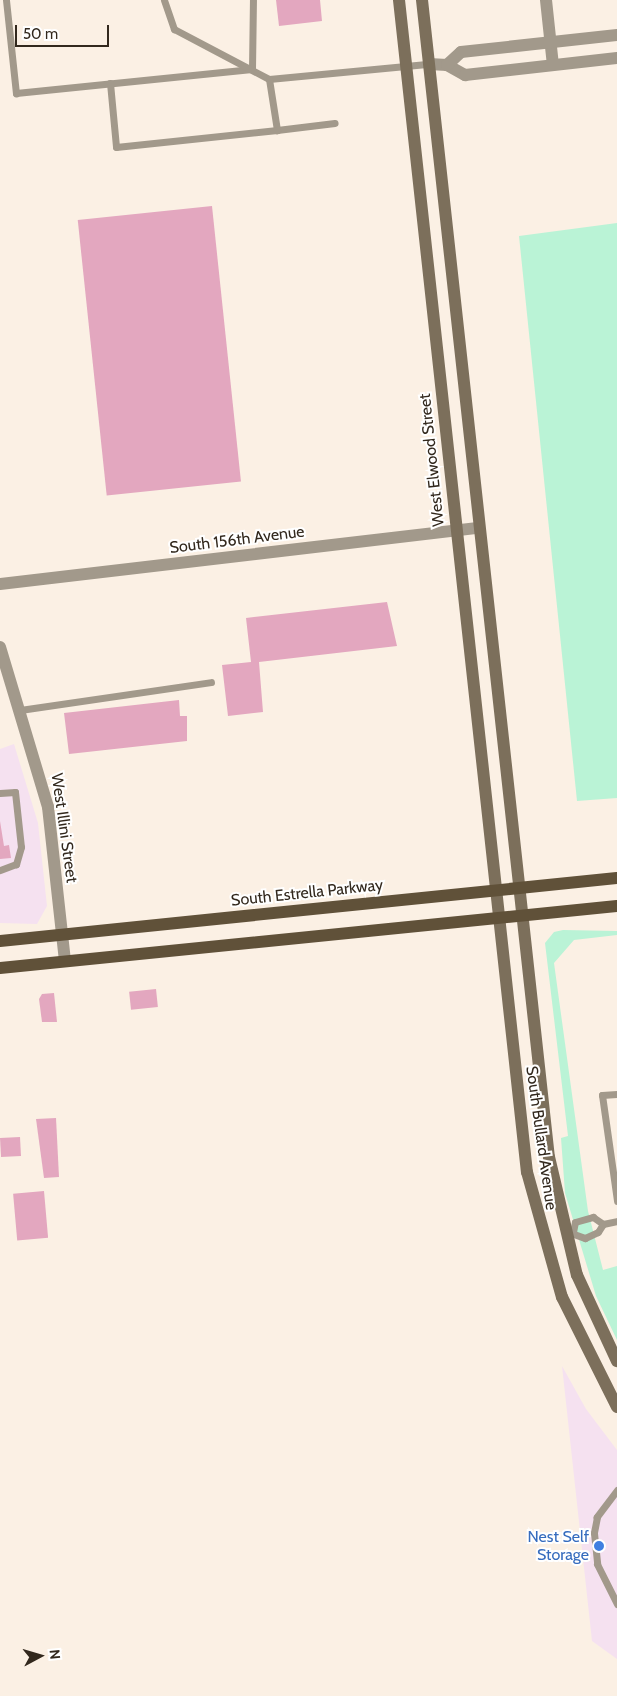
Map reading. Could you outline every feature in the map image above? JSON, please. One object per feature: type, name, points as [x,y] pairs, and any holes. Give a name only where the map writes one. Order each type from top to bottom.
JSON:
[{"type":"main road","name":"West Elwood Street","points":[[399,0],[496,917]]},
{"type":"main road","points":[[422,0],[520,916]]},
{"type":"main road","name":"South Estrella Parkway","points":[[0,941],[617,878]]},
{"type":"main road","points":[[0,968],[617,906]]},
{"type":"main road","name":"South Bullard Avenue","points":[[520,916],[549,1157],[588,1304],[617,1361]]},
{"type":"main road","name":"South Bullard Avenue","points":[[496,917],[535,1212],[562,1296],[617,1407]]},
{"type":"street","points":[[546,0],[553,65]]},
{"type":"street","points":[[447,64],[461,52],[617,35]]},
{"type":"street","points":[[429,64],[447,64],[465,75],[617,58]]},
{"type":"street","name":"South 156th Avenue","points":[[0,584],[478,528]]},
{"type":"street","name":"West Illini Street","points":[[0,647],[48,807],[65,961]]},
{"type":"lane","points":[[6,0],[16,93],[252,68]]},
{"type":"lane","points":[[164,0],[174,29],[252,68],[269,80],[429,64]]},
{"type":"lane","points":[[252,68],[253,0]]},
{"type":"lane","points":[[269,80],[277,130]]},
{"type":"lane","points":[[110,83],[116,147],[335,123]]},
{"type":"lane","points":[[20,710],[212,682]]},
{"type":"lane","points":[[0,793],[15,792],[20,852],[12,868],[0,870]]},
{"type":"lane","points":[[617,1094],[602,1095],[617,1201]]},
{"type":"lane","points":[[603,1224],[598,1232],[585,1238],[569,1233],[575,1222],[587,1218],[603,1224],[617,1221]]},
{"type":"lane","points":[[617,1490],[597,1517],[594,1533],[597,1564],[617,1604]]},
{"type":"shaded area","points":[[14,744],[38,823],[47,906],[37,924],[0,923],[0,749]]},
{"type":"shaded area","name":"Nest Self Storage","points":[[562,1366],[586,1409],[617,1450],[617,1659],[592,1641]]},
{"type":"green space","points":[[617,223],[617,798],[577,801],[519,236]]},
{"type":"green space","points":[[563,930],[617,931],[617,935],[574,940],[554,963],[588,1211],[603,1270],[617,1266],[617,1340],[596,1296],[565,1193],[561,1138],[568,1136],[545,943],[554,932]]},
{"type":"building","points":[[276,0],[320,0],[322,21],[279,26]]},
{"type":"building","points":[[212,206],[241,481],[107,496],[78,220]]},
{"type":"building","points":[[387,602],[397,646],[259,662],[263,712],[228,716],[222,665],[251,662],[246,618]]},
{"type":"building","points":[[179,700],[180,716],[187,716],[187,741],[69,754],[64,713]]},
{"type":"building","points":[[0,821],[4,846],[9,845],[11,858],[0,859]]},
{"type":"building","points":[[156,989],[158,1007],[131,1010],[129,992]]},
{"type":"building","points":[[54,993],[57,1022],[42,1022],[39,999],[42,994]]},
{"type":"building","points":[[56,1118],[59,1177],[44,1178],[36,1119]]},
{"type":"building","points":[[20,1137],[21,1156],[1,1157],[0,1138]]},
{"type":"building","points":[[44,1191],[48,1238],[17,1241],[13,1194]]},
{"type":"place","name":"Nest Self Storage","points":[[599,1546]]}]
